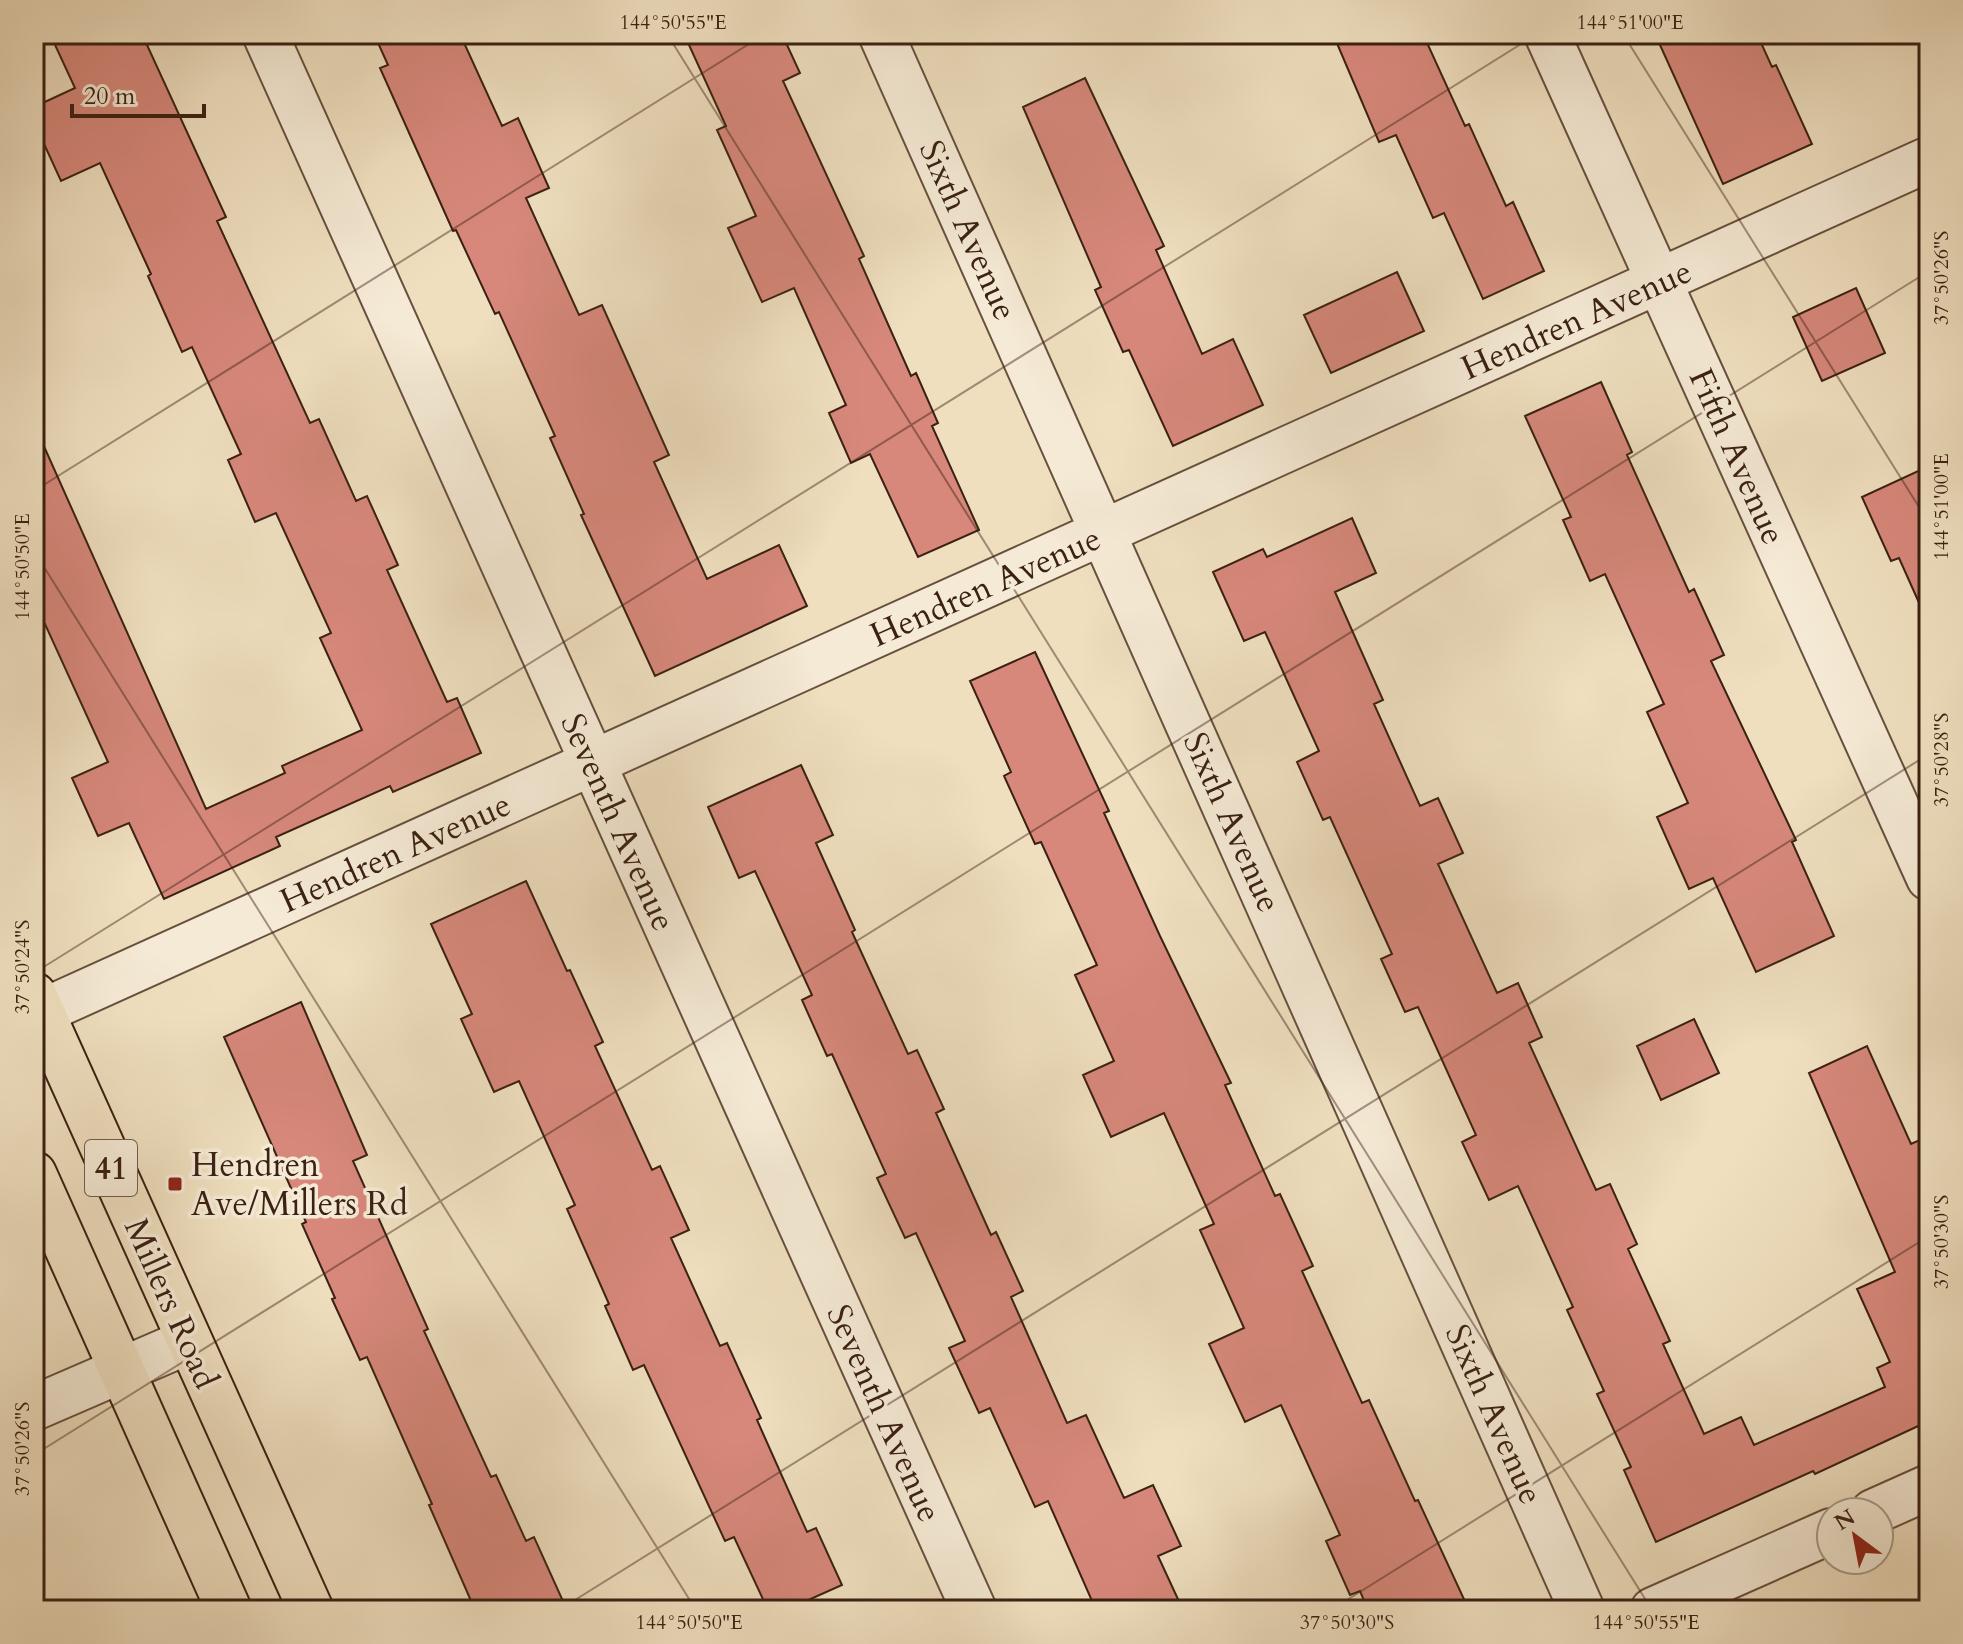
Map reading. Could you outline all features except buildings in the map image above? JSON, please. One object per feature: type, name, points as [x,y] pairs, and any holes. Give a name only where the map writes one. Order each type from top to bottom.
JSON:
[{"type":"main road","name":"Millers Road","points":[[38,1004],[311,1610]]},
{"type":"main road","name":"41","points":[[34,1174],[229,1610]]},
{"type":"street","name":"Seventh Avenue","points":[[265,34],[974,1610]]},
{"type":"street","name":"Sixth Avenue","points":[[881,34],[1582,1610]]},
{"type":"street","name":"Fifth Avenue","points":[[1547,34],[1929,878]]},
{"type":"street","name":"Hendren Avenue","points":[[38,1004],[592,763],[1929,159]]},
{"type":"street","points":[[34,1408],[189,1341]]},
{"type":"street","points":[[1895,1502],[1929,1487]]},
{"type":"street","points":[[1653,1610],[1815,1538]]},
{"type":"place","name":"Hendren Ave/Millers Rd","points":[[175,1184]]}]
